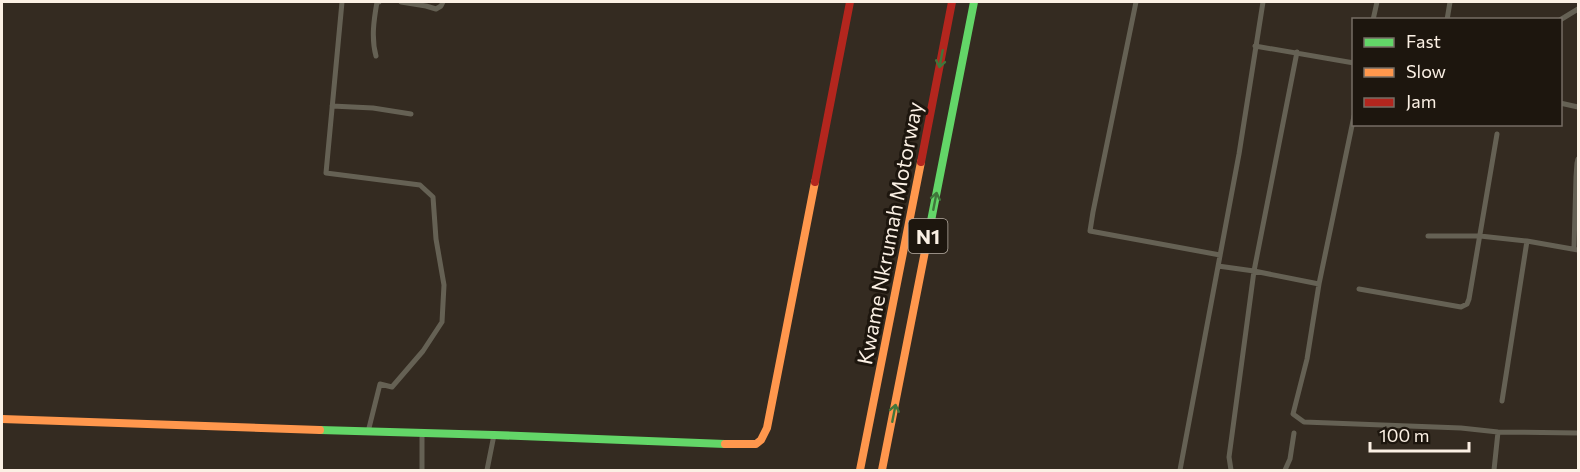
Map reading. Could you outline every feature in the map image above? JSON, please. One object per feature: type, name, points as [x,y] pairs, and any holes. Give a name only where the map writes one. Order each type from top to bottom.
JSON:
[{"type":"main road","points":[[2,419],[751,445],[761,441],[765,435],[850,2]]},
{"type":"main road","name":"Kwame Nkrumah Motorway","points":[[860,471],[952,2]]},
{"type":"main road","name":"Kwame Nkrumah Motorway","points":[[882,471],[974,2]]},
{"type":"street","points":[[342,2],[326,173],[420,185],[433,197],[436,239],[444,285],[442,322],[423,351],[392,387],[380,384],[368,432]]},
{"type":"street","points":[[376,56],[373,44],[375,15],[377,2],[379,2]]},
{"type":"street","points":[[400,2],[436,9],[443,2]]},
{"type":"street","points":[[1136,2],[1090,231],[1220,255]]},
{"type":"street","points":[[1180,471],[1239,154],[1263,2]]},
{"type":"street","points":[[1373,18],[1377,2]]},
{"type":"street","points":[[1447,18],[1450,2]]},
{"type":"street","points":[[1562,19],[1578,9]]},
{"type":"street","points":[[1255,46],[1352,63]]},
{"type":"street","points":[[1232,471],[1229,457],[1254,271],[1297,52]]},
{"type":"street","points":[[1562,103],[1578,107]]},
{"type":"street","points":[[332,106],[373,108],[411,114]]},
{"type":"street","points":[[1352,121],[1319,284],[1307,359],[1293,414],[1304,422],[1461,428],[1498,432],[1578,433]]},
{"type":"street","points":[[1359,289],[1461,306],[1467,304],[1497,134]]},
{"type":"street","points":[[1428,236],[1480,236],[1576,249],[1578,159]]},
{"type":"street","points":[[1503,401],[1527,241]]},
{"type":"street","points":[[1218,266],[1319,284]]},
{"type":"street","points":[[1494,471],[1498,432]]},
{"type":"street","points":[[1285,471],[1290,459],[1294,433]]},
{"type":"street","points":[[422,434],[422,471]]},
{"type":"street","points":[[487,471],[494,435]]},
{"type":"traffic: fast","points":[[930,226],[974,2]]},
{"type":"traffic: fast","points":[[320,430],[725,444]]},
{"type":"traffic: slow","points":[[860,470],[921,162]]},
{"type":"traffic: slow","points":[[725,444],[756,444],[761,440],[767,428],[815,182]]},
{"type":"traffic: slow","points":[[882,470],[930,226]]},
{"type":"traffic: slow","points":[[2,419],[320,430]]},
{"type":"traffic: jam","points":[[815,182],[850,2]]},
{"type":"traffic: jam","points":[[921,162],[952,2]]}]
